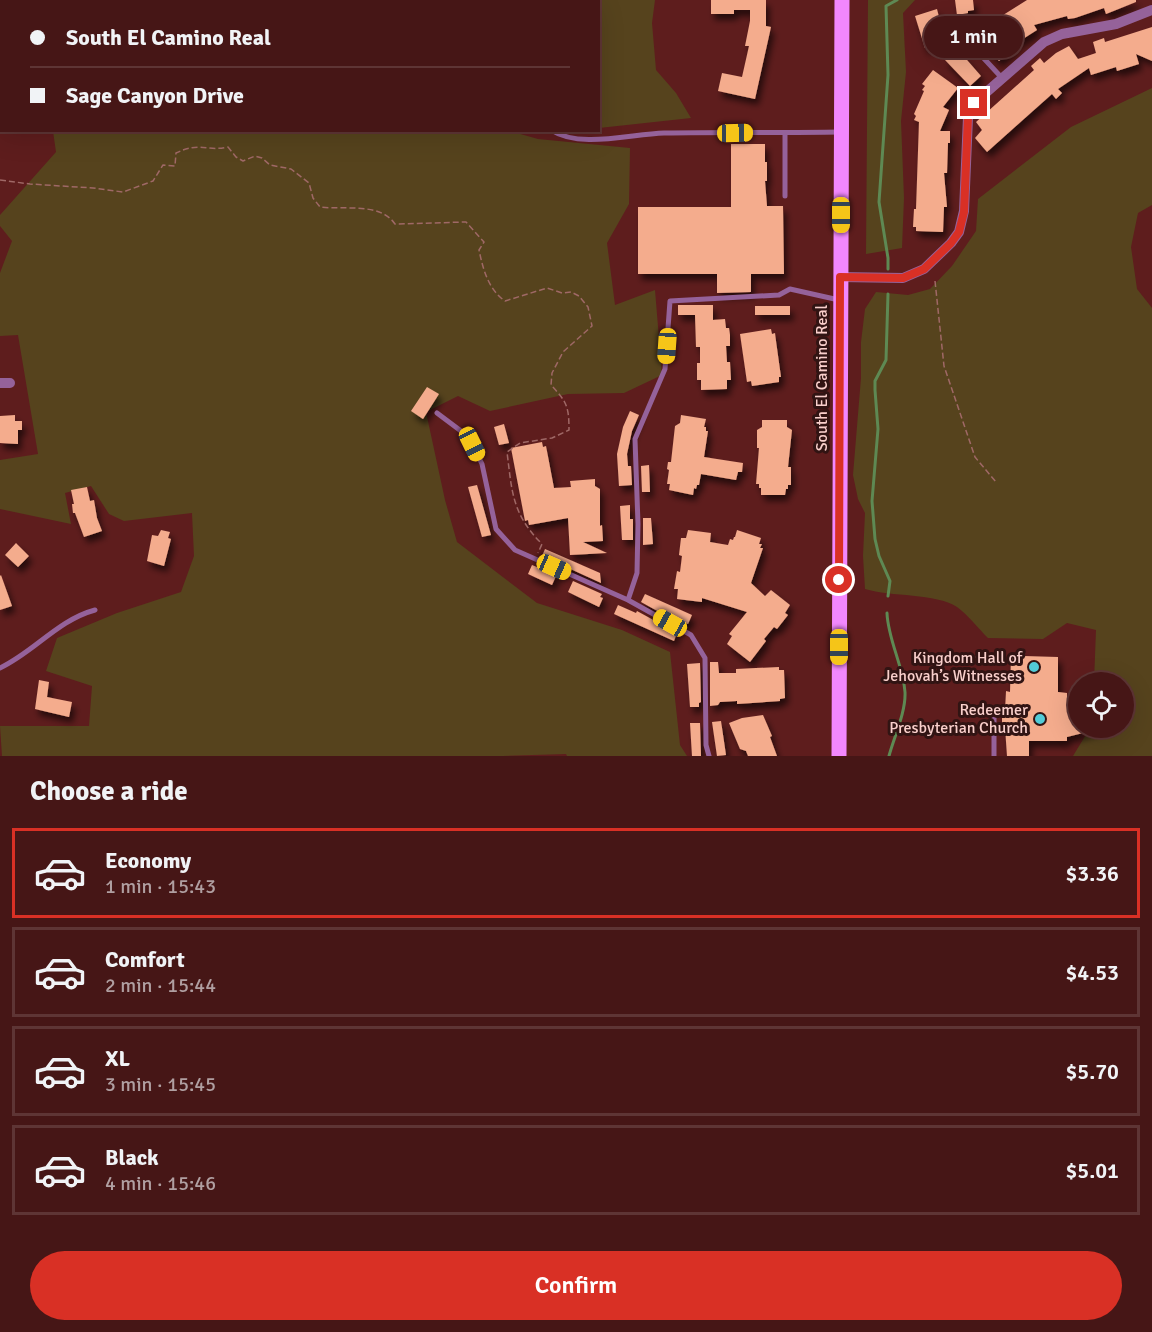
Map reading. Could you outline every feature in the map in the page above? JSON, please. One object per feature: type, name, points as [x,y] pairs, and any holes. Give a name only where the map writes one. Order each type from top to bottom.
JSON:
[{"type":"main road","name":"South El Camino Real","points":[[838,756],[842,0]]},
{"type":"street","points":[[840,277],[903,278],[924,269],[959,232],[964,212],[968,117],[974,103],[1044,42],[1062,34],[1116,24],[1152,10]]},
{"type":"lane","points":[[940,35],[957,33],[964,37],[1002,78]]},
{"type":"lane","points":[[553,132],[574,139],[662,133],[842,132]]},
{"type":"lane","points":[[785,132],[785,196]]},
{"type":"lane","points":[[628,600],[637,573],[635,439],[665,369],[670,301],[779,295],[790,289],[840,300]]},
{"type":"lane","points":[[437,413],[461,431],[472,444],[482,464],[496,529],[515,550],[628,600],[691,635],[705,658],[706,746],[709,756]]},
{"type":"lane","points":[[0,668],[18,660],[56,629],[95,610]]},
{"type":"lane","points":[[994,708],[994,756]]},
{"type":"path","points":[[0,180],[123,192],[153,181],[163,165],[175,166],[176,153],[188,147],[221,149],[228,147],[236,157],[243,160],[255,156],[262,158],[270,165],[291,169],[309,183],[313,198],[320,207],[377,211],[390,216],[395,224],[466,222],[484,242],[479,250],[484,275],[498,296],[505,301],[547,288],[562,293],[571,292],[579,296],[588,307],[592,326],[563,352],[552,373],[551,385],[569,410],[569,430],[552,438],[520,443],[507,452],[516,508],[530,531],[542,544],[535,559]]},
{"type":"path","points":[[935,281],[944,366],[975,457],[996,482]]},
{"type":"path","points":[[961,662],[967,662],[967,657],[996,657]]},
{"type":"shaded area","points":[[600,0],[655,0],[652,23],[656,70],[676,93],[691,118],[600,128]]},
{"type":"shaded area","points":[[868,0],[915,0],[903,13],[906,72],[901,121],[904,198],[902,248],[866,254]]},
{"type":"shaded area","points":[[1152,88],[1152,205],[1138,213],[1131,247],[1137,289],[1152,308],[1152,756],[1073,756],[1084,738],[1134,738],[1134,672],[1094,672],[1096,630],[1067,623],[1043,639],[988,638],[961,610],[948,603],[926,597],[865,589],[863,556],[865,513],[858,499],[853,475],[865,309],[876,292],[908,295],[930,289],[952,266],[976,231],[978,199],[1071,127]]},
{"type":"shaded area","points":[[53,132],[513,132],[538,139],[630,148],[629,204],[607,243],[615,305],[655,290],[662,375],[624,393],[568,394],[490,411],[458,396],[426,412],[445,500],[457,542],[537,603],[622,630],[670,652],[680,745],[687,756],[567,756],[566,754],[2,756],[0,726],[89,726],[92,686],[46,671],[57,638],[117,613],[181,592],[194,556],[192,513],[124,521],[109,514],[91,486],[65,493],[71,524],[0,509],[0,460],[38,454],[18,335],[0,336],[0,273],[12,241],[0,226],[0,215],[56,152]]},
{"type":"building","points":[[711,0],[766,0],[766,26],[771,27],[755,99],[718,91],[722,73],[742,77],[749,46],[745,46],[750,10],[734,10],[734,14],[711,14]]},
{"type":"building","points":[[955,0],[973,0],[974,10],[957,15]]},
{"type":"building","points":[[1027,0],[1136,0],[1136,2],[1106,14],[1104,8],[1075,18],[1068,19],[1067,16],[1034,25],[1037,30],[1015,44],[1016,46],[999,61],[981,42],[983,40],[980,37],[1001,19],[1000,17]]},
{"type":"building","points":[[937,9],[942,29],[932,31],[936,45],[925,48],[915,16]]},
{"type":"building","points":[[1152,27],[1152,61],[1136,54],[1139,64],[1117,71],[1116,67],[1091,75],[1089,68],[1058,89],[1062,93],[1056,99],[1052,94],[987,152],[975,138],[982,130],[976,122],[1034,70],[1031,66],[1040,58],[1044,63],[1069,46],[1078,59],[1096,53],[1093,42],[1104,38],[1105,42]]},
{"type":"building","points":[[952,53],[956,58],[961,53],[981,76],[970,86],[945,60]]},
{"type":"building","points":[[933,70],[958,88],[943,107],[949,110],[940,131],[950,131],[947,173],[944,173],[947,207],[944,207],[943,232],[916,231],[916,227],[913,227],[914,209],[916,209],[919,122],[914,120],[916,116],[914,114],[924,91],[922,90],[925,86],[922,84]]},
{"type":"building","points":[[731,144],[765,144],[767,206],[783,206],[784,274],[751,274],[751,292],[717,293],[717,274],[638,274],[638,207],[731,207]]},
{"type":"building","points":[[678,305],[713,305],[713,320],[725,319],[730,335],[730,346],[726,346],[731,380],[727,380],[727,389],[701,390],[701,380],[697,380],[700,347],[696,347],[695,315],[678,315]]},
{"type":"building","points":[[755,306],[790,306],[790,315],[755,315]]},
{"type":"building","points":[[771,329],[772,334],[775,333],[781,377],[779,377],[779,382],[752,386],[751,381],[747,382],[740,334]]},
{"type":"building","points":[[427,387],[439,394],[423,419],[411,411]]},
{"type":"building","points":[[630,411],[639,415],[632,431],[627,454],[628,466],[631,466],[632,485],[619,486],[617,454],[623,427]]},
{"type":"building","points":[[15,415],[15,421],[22,421],[22,430],[18,430],[18,444],[0,443],[0,416]]},
{"type":"building","points":[[681,415],[706,419],[704,427],[708,431],[704,457],[743,463],[742,472],[738,472],[736,480],[701,474],[699,485],[696,489],[694,488],[693,495],[669,490],[668,462],[671,462],[675,426],[680,423]]},
{"type":"building","points":[[762,420],[787,420],[787,427],[792,430],[788,467],[791,467],[791,485],[788,485],[785,495],[761,495],[761,488],[759,484],[756,484],[759,448],[757,448],[757,430],[762,427]]},
{"type":"building","points":[[504,424],[509,443],[499,445],[494,427]]},
{"type":"building","points":[[542,442],[543,447],[546,446],[554,488],[571,487],[570,481],[595,479],[595,486],[600,489],[600,526],[602,525],[603,541],[583,542],[607,553],[570,555],[568,518],[529,525],[528,520],[525,521],[511,448]]},
{"type":"building","points":[[649,465],[650,492],[642,492],[641,466]]},
{"type":"building","points":[[477,485],[491,535],[482,537],[468,487]]},
{"type":"building","points":[[87,487],[90,501],[94,500],[102,531],[84,537],[75,513],[73,513],[71,490]]},
{"type":"building","points":[[630,505],[633,540],[622,540],[620,506]]},
{"type":"building","points":[[643,518],[651,518],[653,544],[643,545]]},
{"type":"building","points":[[161,530],[170,532],[168,538],[171,539],[164,566],[147,561],[152,535],[158,536]]},
{"type":"building","points":[[688,530],[711,533],[710,542],[728,545],[730,539],[733,540],[735,537],[737,530],[761,538],[759,544],[762,544],[760,548],[763,548],[751,583],[765,596],[771,590],[790,605],[785,613],[788,615],[777,629],[774,627],[764,639],[766,641],[750,662],[727,644],[732,636],[729,634],[747,612],[702,598],[702,602],[677,599],[678,589],[674,589],[677,571],[680,572],[681,538],[686,538]]},
{"type":"building","points":[[16,543],[29,556],[18,567],[5,555]]},
{"type":"building","points":[[545,549],[600,573],[601,583],[542,556]]},
{"type":"building","points":[[532,565],[537,567],[538,565],[557,574],[552,585],[528,574]]},
{"type":"building","points":[[0,576],[12,606],[0,610]]},
{"type":"building","points":[[573,581],[602,594],[600,597],[603,598],[599,607],[568,592]]},
{"type":"building","points":[[645,594],[692,615],[688,624],[682,622],[681,624],[641,602]]},
{"type":"building","points":[[618,605],[636,613],[637,611],[677,633],[674,641],[614,614]]},
{"type":"building","name":"Redeemer Presbyterian Church","points":[[1017,653],[1024,653],[1024,656],[1058,657],[1058,692],[1067,693],[1067,741],[1029,741],[1029,756],[1007,756],[1005,727],[1002,727],[1006,691],[1010,692],[1011,656],[1017,656]]},
{"type":"building","points":[[710,662],[718,662],[719,673],[736,673],[736,669],[779,667],[779,670],[784,670],[785,698],[780,701],[737,704],[737,701],[720,702],[718,705],[710,706]]},
{"type":"building","points":[[700,663],[701,702],[699,707],[690,707],[687,664]]},
{"type":"building","points":[[39,680],[49,682],[47,697],[72,702],[69,717],[35,709]]},
{"type":"building","points":[[763,715],[777,756],[748,756],[746,751],[740,749],[729,723],[742,718]]},
{"type":"building","points":[[721,721],[726,755],[717,756],[712,722]]},
{"type":"building","points":[[690,723],[700,723],[701,756],[692,756]]},
{"type":"waterway","points":[[888,269],[879,202],[888,75],[886,6],[897,0]]},
{"type":"waterway","points":[[888,294],[886,360],[875,381],[878,429],[872,501],[875,539],[879,556],[890,581],[888,596]]},
{"type":"waterway","points":[[887,613],[905,692],[902,716],[889,756]]},
{"type":"place","name":"Kingdom Hall of Jehovah’s Witnesses","points":[[1034,667]]},
{"type":"place","name":"Redeemer Presbyterian Church","points":[[1040,719]]},
{"type":"route","points":[[839,580],[840,277],[903,278],[924,269],[951,243],[959,232],[964,212],[968,117],[974,103]]}]
